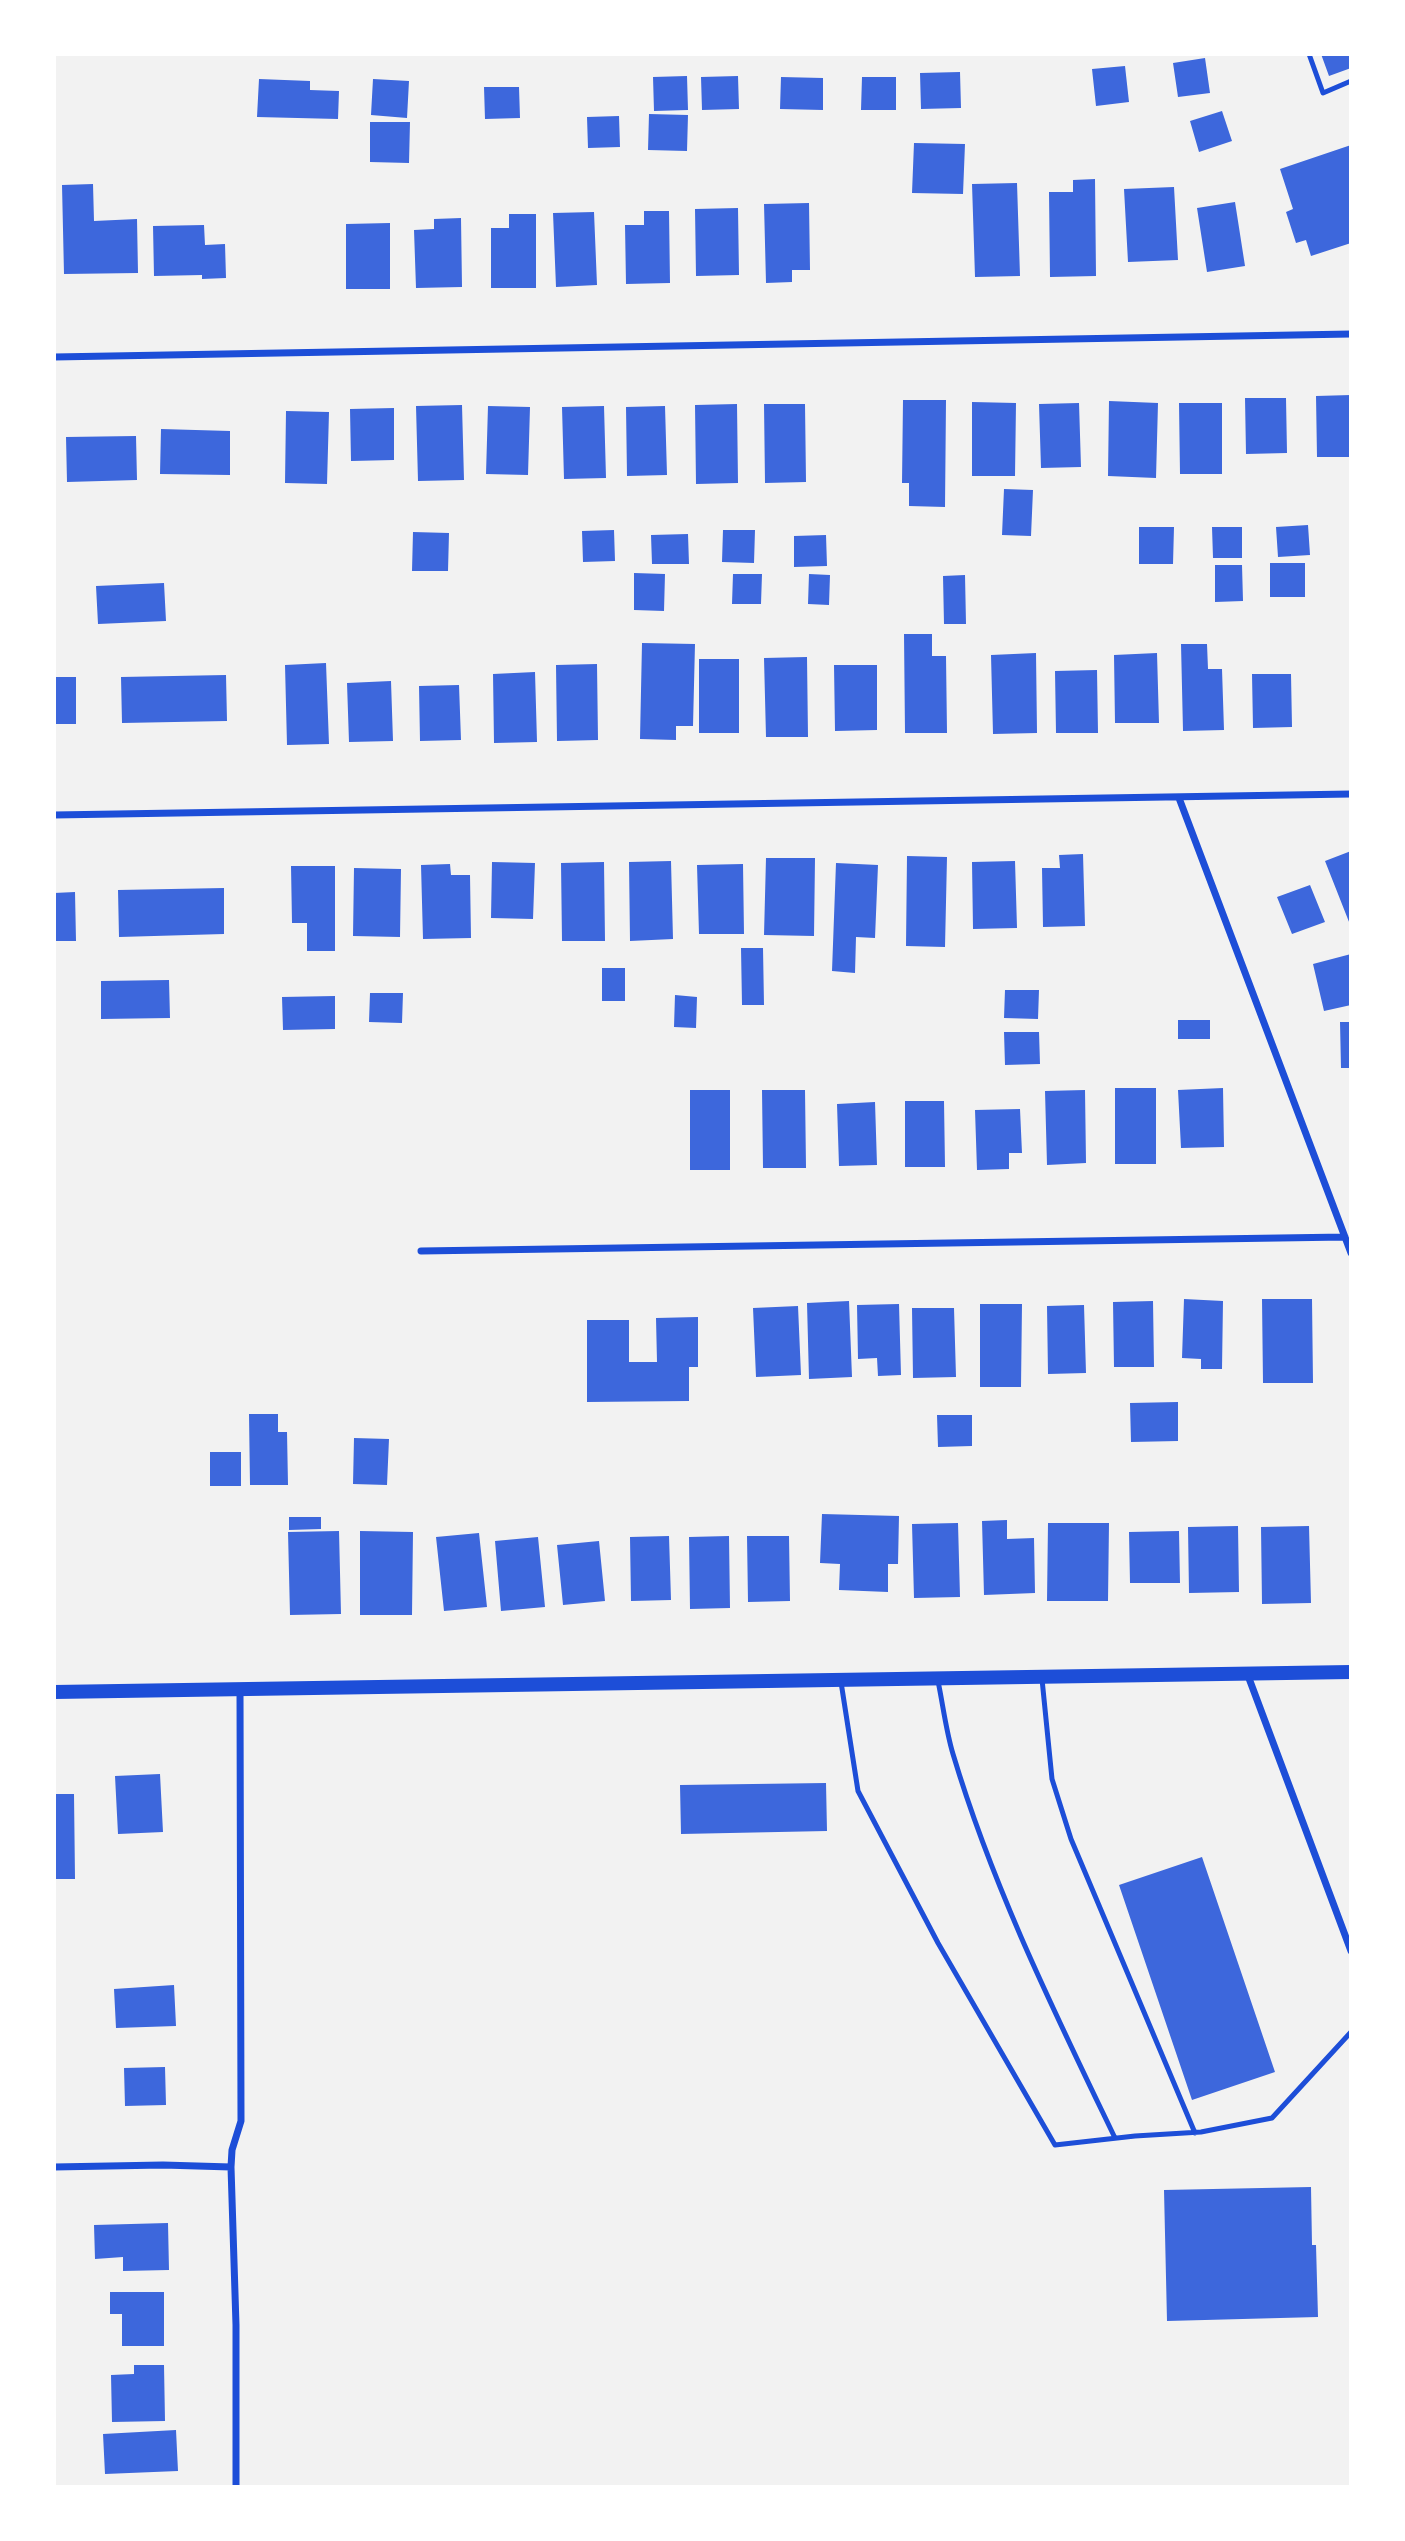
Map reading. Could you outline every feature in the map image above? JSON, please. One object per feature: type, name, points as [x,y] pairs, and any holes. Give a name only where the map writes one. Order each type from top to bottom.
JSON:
[{"type":"main road","points":[[54,1692],[1351,1672]]},
{"type":"street","points":[[54,357],[1351,334]]},
{"type":"street","points":[[54,816],[1351,794]]},
{"type":"street","points":[[1179,798],[1351,1253]]},
{"type":"street","points":[[421,1251],[1345,1237]]},
{"type":"street","points":[[1247,1674],[1351,1951]]},
{"type":"street","points":[[236,2487],[236,2325],[231,2167],[232,2150],[241,2121],[240,1689]]},
{"type":"street","points":[[54,2167],[231,2167]]},
{"type":"lane","points":[[1309,54],[1323,93],[1351,81]]},
{"type":"lane","points":[[1042,1676],[1052,1779],[1071,1839],[1195,2133]]},
{"type":"lane","points":[[937,1678],[952,1752],[997,1880],[1046,1993],[1115,2138]]},
{"type":"lane","points":[[841,1679],[858,1791],[938,1943],[1055,2146],[1115,2138],[1195,2133],[1272,2118],[1351,2032]]},
{"type":"building","points":[[1321,54],[1351,54],[1351,68],[1329,76]]},
{"type":"building","points":[[1205,58],[1210,93],[1178,97],[1173,63]]},
{"type":"building","points":[[1125,66],[1129,102],[1096,106],[1092,69]]},
{"type":"building","points":[[960,72],[961,108],[921,109],[920,73]]},
{"type":"building","points":[[687,76],[688,110],[654,111],[653,77]]},
{"type":"building","points":[[738,76],[739,109],[702,110],[701,77]]},
{"type":"building","points":[[781,77],[823,78],[823,110],[780,109]]},
{"type":"building","points":[[862,77],[896,77],[896,110],[861,110]]},
{"type":"building","points":[[259,79],[310,81],[310,90],[339,91],[338,119],[257,117]]},
{"type":"building","points":[[373,79],[409,81],[407,118],[371,115]]},
{"type":"building","points":[[484,87],[519,87],[520,118],[485,119]]},
{"type":"building","points":[[1222,111],[1232,141],[1199,152],[1190,121]]},
{"type":"building","points":[[649,114],[688,115],[687,151],[648,150]]},
{"type":"building","points":[[619,116],[620,147],[588,148],[587,117]]},
{"type":"building","points":[[370,122],[410,122],[409,163],[370,162]]},
{"type":"building","points":[[914,143],[965,144],[963,194],[912,193]]},
{"type":"building","points":[[1351,145],[1351,243],[1311,256],[1306,240],[1296,243],[1286,212],[1293,209],[1280,169]]},
{"type":"building","points":[[1095,179],[1096,276],[1050,277],[1049,192],[1073,192],[1073,180]]},
{"type":"building","points":[[1017,183],[1020,276],[975,277],[972,184]]},
{"type":"building","points":[[93,184],[94,221],[137,219],[138,273],[64,274],[62,185]]},
{"type":"building","points":[[1174,187],[1178,260],[1128,262],[1124,189]]},
{"type":"building","points":[[1235,202],[1245,266],[1207,272],[1197,208]]},
{"type":"building","points":[[809,203],[810,270],[792,270],[792,282],[766,283],[764,204]]},
{"type":"building","points":[[738,208],[739,275],[696,276],[695,209]]},
{"type":"building","points":[[644,211],[669,211],[670,283],[626,284],[625,225],[644,225]]},
{"type":"building","points":[[594,212],[597,285],[556,287],[553,213]]},
{"type":"building","points":[[509,214],[536,214],[536,288],[491,288],[491,228],[509,228]]},
{"type":"building","points":[[461,218],[462,287],[416,288],[414,230],[434,229],[434,219]]},
{"type":"building","points":[[390,223],[390,289],[346,289],[346,224]]},
{"type":"building","points":[[204,225],[205,245],[225,244],[226,278],[202,279],[202,275],[154,276],[153,226]]},
{"type":"building","points":[[1351,395],[1351,457],[1317,457],[1316,396]]},
{"type":"building","points":[[1245,398],[1286,398],[1287,453],[1246,454]]},
{"type":"building","points":[[903,400],[946,400],[945,507],[909,506],[909,483],[902,483]]},
{"type":"building","points":[[1109,401],[1158,403],[1156,478],[1108,476]]},
{"type":"building","points":[[972,402],[1016,403],[1015,476],[972,476]]},
{"type":"building","points":[[1079,403],[1081,467],[1041,468],[1039,404]]},
{"type":"building","points":[[1179,403],[1222,403],[1222,474],[1180,474]]},
{"type":"building","points":[[737,404],[738,483],[696,484],[695,405]]},
{"type":"building","points":[[764,404],[805,404],[806,482],[765,483]]},
{"type":"building","points":[[462,405],[464,480],[418,481],[416,406]]},
{"type":"building","points":[[488,406],[530,407],[528,475],[486,474]]},
{"type":"building","points":[[604,406],[606,478],[564,479],[562,407]]},
{"type":"building","points":[[665,406],[667,475],[627,476],[626,407]]},
{"type":"building","points":[[394,408],[394,460],[351,461],[350,409]]},
{"type":"building","points":[[286,411],[329,412],[327,484],[285,483]]},
{"type":"building","points":[[161,429],[230,431],[230,475],[160,474]]},
{"type":"building","points":[[136,436],[137,480],[67,482],[66,437]]},
{"type":"building","points":[[1004,489],[1033,490],[1031,536],[1002,535]]},
{"type":"building","points":[[1308,525],[1310,555],[1278,557],[1276,527]]},
{"type":"building","points":[[1139,527],[1174,527],[1173,564],[1139,564]]},
{"type":"building","points":[[1212,527],[1242,527],[1242,558],[1213,558]]},
{"type":"building","points":[[614,530],[615,561],[583,562],[582,531]]},
{"type":"building","points":[[723,530],[755,530],[754,563],[722,562]]},
{"type":"building","points":[[413,532],[449,533],[448,571],[412,571]]},
{"type":"building","points":[[688,534],[689,564],[652,564],[651,535]]},
{"type":"building","points":[[826,535],[827,566],[794,567],[794,536]]},
{"type":"building","points":[[1270,563],[1305,563],[1305,597],[1270,597]]},
{"type":"building","points":[[1215,565],[1242,565],[1243,601],[1215,602]]},
{"type":"building","points":[[634,573],[665,574],[664,611],[634,610]]},
{"type":"building","points":[[733,574],[762,574],[761,604],[732,604]]},
{"type":"building","points":[[809,574],[830,575],[829,605],[808,604]]},
{"type":"building","points":[[965,575],[966,624],[944,624],[943,576]]},
{"type":"building","points":[[164,583],[166,621],[98,624],[96,586]]},
{"type":"building","points":[[904,634],[932,634],[932,656],[946,656],[947,733],[905,733]]},
{"type":"building","points":[[642,643],[695,644],[693,726],[676,726],[676,740],[640,739]]},
{"type":"building","points":[[1181,644],[1207,644],[1208,669],[1222,669],[1224,730],[1183,731]]},
{"type":"building","points":[[1036,653],[1037,733],[993,734],[991,655]]},
{"type":"building","points":[[1157,653],[1159,723],[1115,723],[1114,655]]},
{"type":"building","points":[[807,657],[808,737],[766,737],[764,658]]},
{"type":"building","points":[[699,659],[739,659],[739,733],[699,733]]},
{"type":"building","points":[[326,663],[329,744],[287,745],[285,665]]},
{"type":"building","points":[[597,664],[598,740],[557,741],[556,665]]},
{"type":"building","points":[[834,665],[877,665],[877,730],[835,731]]},
{"type":"building","points":[[1097,670],[1098,733],[1056,733],[1055,671]]},
{"type":"building","points":[[535,672],[537,742],[494,743],[493,674]]},
{"type":"building","points":[[1252,674],[1291,674],[1292,727],[1253,728]]},
{"type":"building","points":[[226,675],[227,721],[122,723],[121,677]]},
{"type":"building","points":[[54,677],[76,677],[76,724],[54,724]]},
{"type":"building","points":[[391,681],[393,741],[349,742],[347,683]]},
{"type":"building","points":[[459,685],[461,740],[420,741],[419,686]]},
{"type":"building","points":[[1351,851],[1351,927],[1325,861]]},
{"type":"building","points":[[1083,854],[1085,926],[1043,927],[1042,868],[1060,868],[1059,855]]},
{"type":"building","points":[[907,856],[947,857],[945,947],[906,946]]},
{"type":"building","points":[[766,858],[815,858],[814,936],[764,935]]},
{"type":"building","points":[[671,861],[673,939],[630,941],[629,862]]},
{"type":"building","points":[[1015,861],[1017,928],[973,929],[972,862]]},
{"type":"building","points":[[492,862],[535,863],[533,919],[491,918]]},
{"type":"building","points":[[604,862],[605,941],[562,941],[561,863]]},
{"type":"building","points":[[836,863],[878,865],[875,938],[856,937],[855,973],[832,971]]},
{"type":"building","points":[[450,864],[451,875],[470,875],[471,938],[423,939],[421,865]]},
{"type":"building","points":[[743,864],[744,934],[699,934],[697,865]]},
{"type":"building","points":[[291,866],[335,866],[335,951],[307,951],[307,923],[292,923]]},
{"type":"building","points":[[354,868],[401,869],[400,937],[353,936]]},
{"type":"building","points":[[1310,885],[1325,922],[1292,934],[1277,897]]},
{"type":"building","points":[[224,888],[224,934],[119,937],[118,890]]},
{"type":"building","points":[[75,892],[76,941],[54,941],[54,893]]},
{"type":"building","points":[[741,948],[763,948],[764,1005],[742,1005]]},
{"type":"building","points":[[1351,954],[1351,1005],[1324,1011],[1313,964]]},
{"type":"building","points":[[602,968],[625,968],[625,1001],[602,1001]]},
{"type":"building","points":[[169,980],[170,1018],[101,1019],[101,981]]},
{"type":"building","points":[[1005,990],[1039,990],[1038,1019],[1004,1018]]},
{"type":"building","points":[[370,993],[403,993],[402,1023],[369,1022]]},
{"type":"building","points":[[675,995],[697,997],[696,1028],[674,1027]]},
{"type":"building","points":[[335,996],[335,1029],[283,1030],[282,997]]},
{"type":"building","points":[[1178,1020],[1210,1020],[1210,1039],[1178,1039]]},
{"type":"building","points":[[1340,1022],[1351,1022],[1351,1068],[1341,1068]]},
{"type":"building","points":[[1004,1032],[1039,1032],[1040,1064],[1005,1065]]},
{"type":"building","points":[[1115,1088],[1156,1088],[1156,1164],[1115,1164]]},
{"type":"building","points":[[1223,1088],[1224,1147],[1181,1148],[1178,1090]]},
{"type":"building","points":[[690,1090],[730,1090],[730,1170],[690,1170]]},
{"type":"building","points":[[762,1090],[805,1090],[806,1168],[763,1168]]},
{"type":"building","points":[[1085,1090],[1086,1163],[1047,1165],[1045,1091]]},
{"type":"building","points":[[905,1101],[944,1101],[945,1167],[905,1167]]},
{"type":"building","points":[[875,1102],[877,1165],[839,1166],[837,1104]]},
{"type":"building","points":[[1020,1109],[1022,1153],[1009,1153],[1009,1169],[977,1170],[975,1110]]},
{"type":"building","points":[[1184,1299],[1223,1301],[1222,1369],[1201,1369],[1201,1359],[1182,1358]]},
{"type":"building","points":[[1262,1299],[1312,1299],[1313,1383],[1263,1383]]},
{"type":"building","points":[[849,1301],[852,1377],[809,1379],[807,1303]]},
{"type":"building","points":[[1153,1301],[1154,1367],[1114,1367],[1113,1302]]},
{"type":"building","points":[[899,1304],[901,1375],[878,1376],[877,1358],[858,1359],[857,1305]]},
{"type":"building","points":[[980,1304],[1022,1304],[1021,1387],[980,1387]]},
{"type":"building","points":[[1084,1305],[1086,1373],[1048,1374],[1047,1306]]},
{"type":"building","points":[[798,1306],[801,1375],[756,1377],[753,1308]]},
{"type":"building","points":[[912,1308],[954,1308],[956,1377],[913,1378]]},
{"type":"building","points":[[698,1317],[698,1367],[689,1367],[689,1401],[587,1402],[587,1320],[629,1320],[629,1362],[657,1362],[656,1318]]},
{"type":"building","points":[[1178,1402],[1178,1441],[1131,1442],[1130,1403]]},
{"type":"building","points":[[249,1414],[278,1414],[278,1432],[287,1432],[288,1485],[250,1485]]},
{"type":"building","points":[[937,1415],[972,1415],[972,1446],[938,1447]]},
{"type":"building","points":[[354,1438],[389,1439],[387,1485],[353,1484]]},
{"type":"building","points":[[210,1452],[241,1452],[241,1486],[210,1486]]},
{"type":"building","points":[[822,1514],[899,1516],[898,1564],[888,1564],[888,1592],[839,1590],[840,1564],[820,1563]]},
{"type":"building","points":[[289,1517],[321,1517],[321,1529],[289,1530]]},
{"type":"building","points":[[1007,1520],[1007,1539],[1034,1538],[1035,1593],[984,1595],[982,1521]]},
{"type":"building","points":[[958,1523],[960,1597],[914,1598],[912,1524]]},
{"type":"building","points":[[1048,1523],[1109,1523],[1108,1601],[1047,1601]]},
{"type":"building","points":[[1238,1526],[1239,1592],[1189,1593],[1188,1527]]},
{"type":"building","points":[[1309,1526],[1311,1603],[1262,1604],[1261,1527]]},
{"type":"building","points":[[339,1531],[341,1614],[290,1615],[288,1532]]},
{"type":"building","points":[[360,1531],[413,1532],[412,1615],[360,1615]]},
{"type":"building","points":[[1179,1531],[1180,1583],[1130,1583],[1129,1532]]},
{"type":"building","points":[[479,1533],[487,1607],[444,1611],[436,1537]]},
{"type":"building","points":[[669,1536],[671,1600],[631,1601],[630,1537]]},
{"type":"building","points":[[729,1536],[730,1608],[690,1609],[689,1537]]},
{"type":"building","points":[[747,1536],[789,1536],[790,1601],[748,1602]]},
{"type":"building","points":[[538,1537],[545,1607],[501,1611],[495,1541]]},
{"type":"building","points":[[599,1541],[605,1601],[563,1605],[557,1545]]},
{"type":"building","points":[[160,1774],[163,1832],[118,1834],[115,1776]]},
{"type":"building","points":[[826,1783],[827,1831],[681,1834],[680,1785]]},
{"type":"building","points":[[54,1794],[74,1794],[75,1879],[54,1879]]},
{"type":"building","points":[[1202,1857],[1275,2072],[1192,2100],[1119,1885]]},
{"type":"building","points":[[174,1985],[176,2026],[116,2028],[114,1989]]},
{"type":"building","points":[[165,2067],[166,2105],[125,2106],[124,2068]]},
{"type":"building","points":[[1311,2187],[1312,2245],[1316,2245],[1318,2317],[1167,2321],[1164,2190]]},
{"type":"building","points":[[168,2223],[169,2270],[123,2271],[123,2257],[95,2259],[94,2225]]},
{"type":"building","points":[[110,2292],[164,2292],[164,2346],[122,2346],[122,2314],[110,2314]]},
{"type":"building","points":[[134,2365],[164,2365],[165,2421],[112,2422],[111,2375],[134,2374]]},
{"type":"building","points":[[176,2430],[178,2471],[105,2474],[103,2434]]}]
